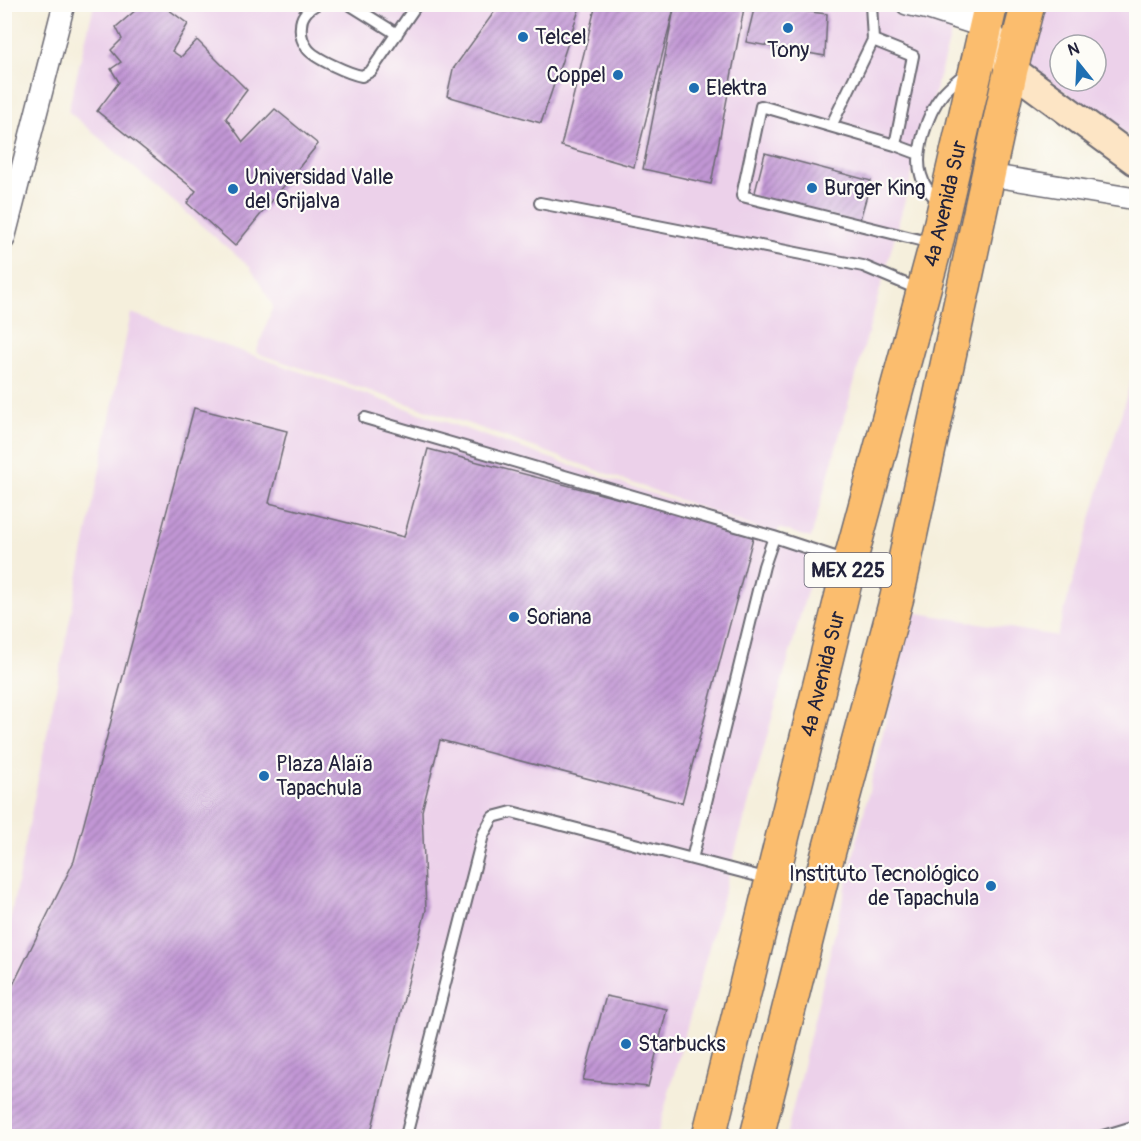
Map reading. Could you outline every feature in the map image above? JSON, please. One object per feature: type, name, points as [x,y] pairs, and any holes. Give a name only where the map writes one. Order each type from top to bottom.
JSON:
[{"type":"main road","name":"4a Avenida Sur","points":[[757,1137],[823,873],[897,597],[1011,69],[1028,4]]},
{"type":"main road","name":"4a Avenida Sur","points":[[709,1137],[850,562],[936,244],[988,16]]},
{"type":"street","points":[[4,239],[64,4]]},
{"type":"street","points":[[907,4],[988,16],[1011,69],[1137,161]]},
{"type":"street","points":[[989,175],[1137,199]]},
{"type":"lane","points":[[317,4],[308,9],[301,21],[300,37],[308,51],[349,74],[362,76],[371,71],[417,4]]},
{"type":"lane","points":[[349,4],[397,34]]},
{"type":"lane","points":[[831,126],[873,40],[871,4]]},
{"type":"lane","points":[[873,40],[913,56],[895,145]]},
{"type":"lane","points":[[944,208],[927,189],[920,174],[919,154],[926,126],[942,95],[978,61]]},
{"type":"lane","points":[[919,154],[761,106],[742,196],[936,244]]},
{"type":"lane","points":[[540,203],[863,266],[923,291]]},
{"type":"lane","points":[[365,418],[774,537],[850,562]]},
{"type":"lane","points":[[692,859],[764,566],[774,537]]},
{"type":"lane","points":[[406,1137],[483,835],[493,817],[512,812],[773,879]]},
{"type":"lane","points":[[1103,1137],[1137,1126]]},
{"type":"shaded area","points":[[94,5],[959,5],[811,538],[779,528],[776,535],[478,427],[256,353],[273,306],[250,267],[68,111]]},
{"type":"shaded area","points":[[1044,5],[1136,5],[1136,141],[1067,93],[1108,93],[1108,33],[1048,33],[1048,80],[1028,66]]},
{"type":"shaded area","points":[[131,313],[818,551],[657,1136],[5,1136],[5,945]]},
{"type":"shaded area","name":"Instituto Tecnológico de Tapachula","points":[[1136,363],[1136,1136],[786,1136],[912,612],[1057,636]]},
{"type":"building","points":[[143,4],[161,4],[188,24],[172,51],[181,57],[197,40],[247,90],[226,118],[243,142],[275,109],[318,144],[235,246],[187,203],[196,191],[97,111],[119,82],[111,69],[121,62],[111,50],[122,39],[116,27]]},
{"type":"building","name":"Telcel","points":[[500,4],[581,4],[541,123],[447,96],[453,69]]},
{"type":"building","name":"Coppel","points":[[596,4],[675,4],[634,167],[561,146]]},
{"type":"building","name":"Elektra","points":[[675,4],[728,4],[744,8],[711,184],[643,169]]},
{"type":"building","name":"Tony","points":[[755,5],[827,14],[825,56],[746,42]]},
{"type":"building","name":"Burger King","points":[[765,153],[871,181],[859,223],[754,196]]},
{"type":"building","name":"Plaza Alaïa Tapachula","points":[[194,408],[287,431],[269,503],[404,537],[428,449],[754,534],[682,803],[440,740],[422,811],[426,910],[370,1136],[4,1136],[4,1003],[74,861]]},
{"type":"building","name":"Starbucks","points":[[606,996],[667,1009],[648,1087],[583,1080]]},
{"type":"place","name":"Tony","points":[[788,28]]},
{"type":"place","name":"Telcel","points":[[523,37]]},
{"type":"place","name":"Coppel","points":[[618,75]]},
{"type":"place","name":"Elektra","points":[[694,88]]},
{"type":"place","name":"Burger King","points":[[812,188]]},
{"type":"place","name":"Universidad Valle del Grijalva","points":[[233,189]]},
{"type":"place","name":"Soriana","points":[[514,617]]},
{"type":"place","name":"Plaza Alaïa Tapachula","points":[[264,776]]},
{"type":"place","name":"Instituto Tecnológico de Tapachula","points":[[991,886]]},
{"type":"place","name":"Starbucks","points":[[626,1044]]}]
